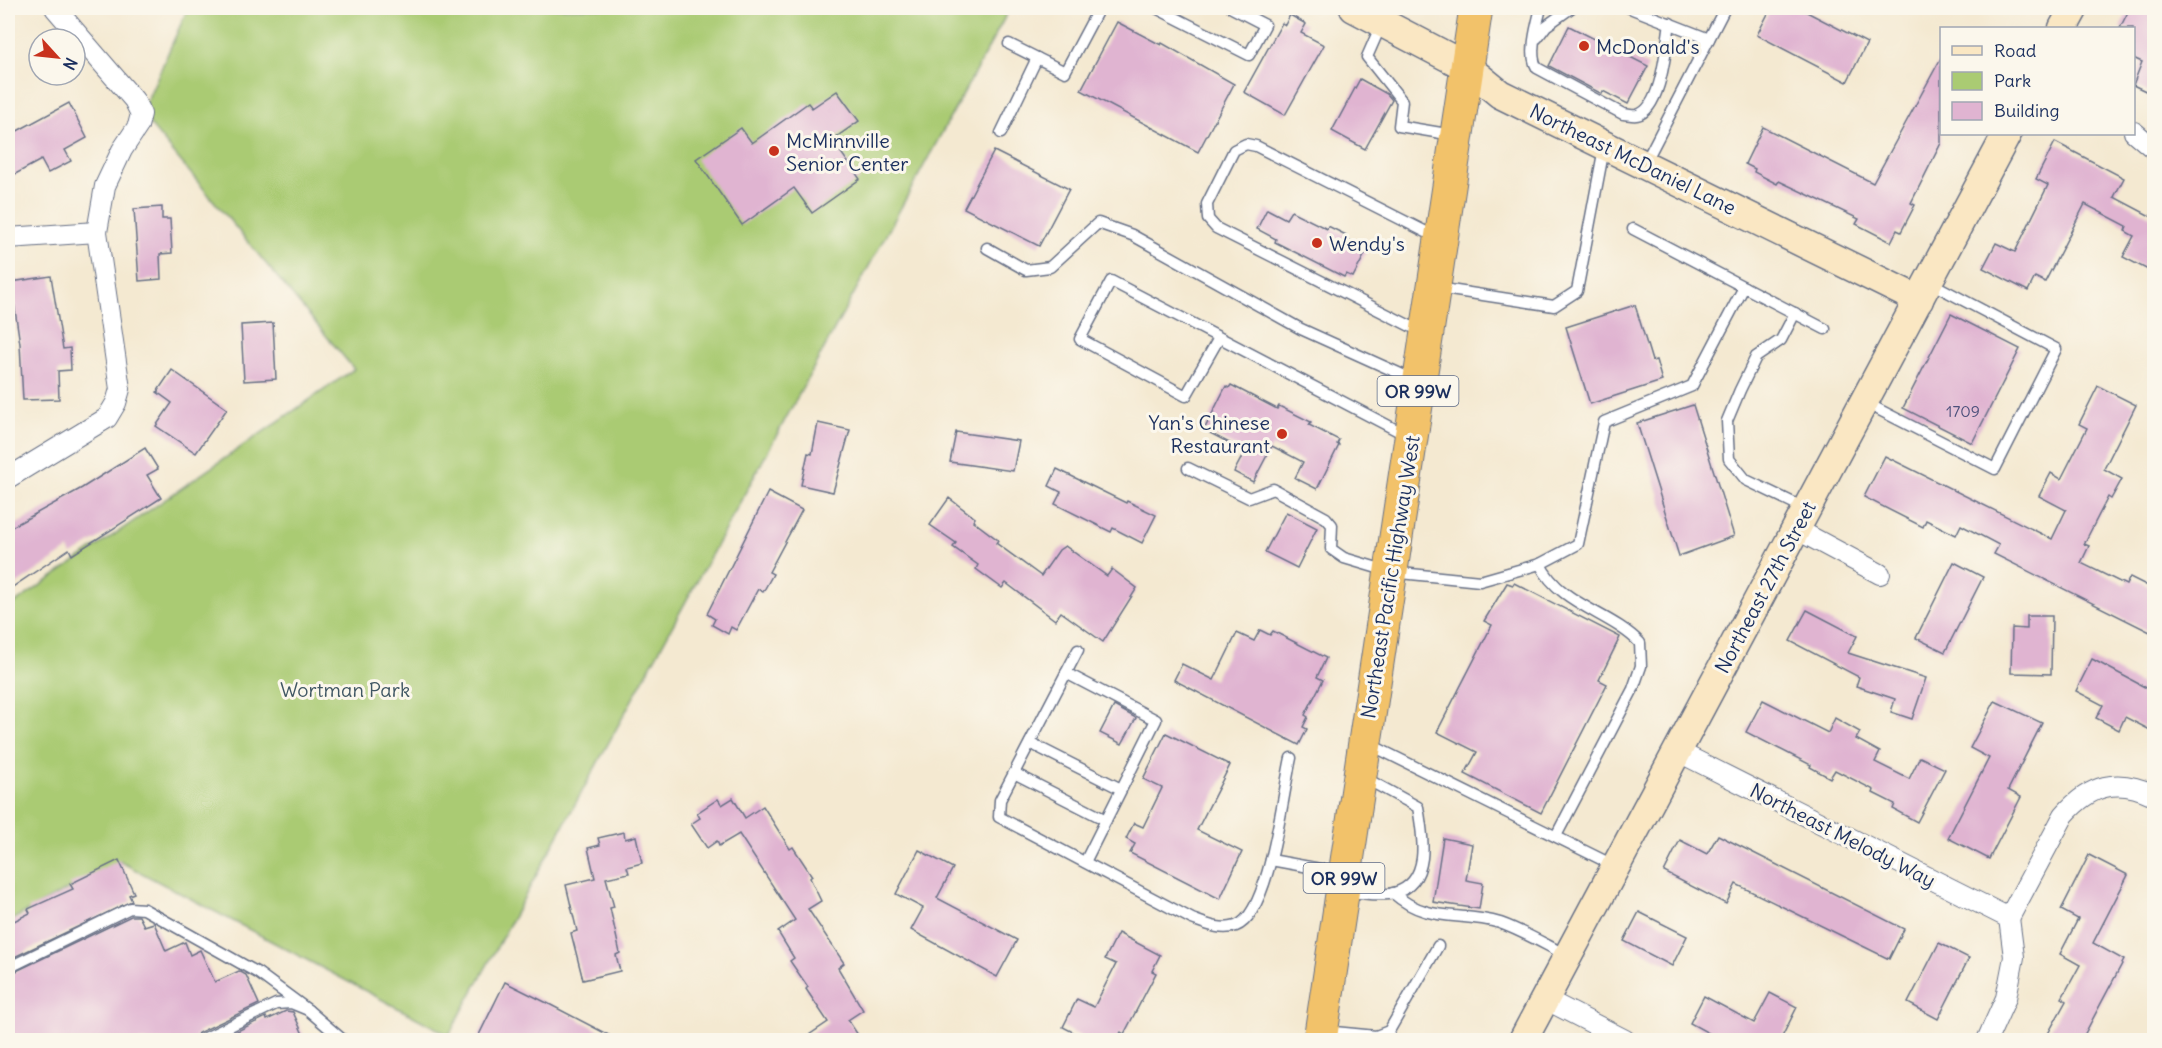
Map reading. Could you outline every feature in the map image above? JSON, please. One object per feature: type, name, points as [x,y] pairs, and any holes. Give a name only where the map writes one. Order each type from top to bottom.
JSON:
[{"type":"highway","name":"Northeast Pacific Highway West","points":[[1321,1035],[1476,8]]},
{"type":"street","points":[[8,478],[107,418],[116,403],[120,375],[97,232],[105,186],[122,150],[138,126],[141,114],[134,100],[55,8]]},
{"type":"street","name":"Northeast McDaniel Lane","points":[[1355,8],[1467,67],[1500,94],[1644,165],[1924,291]]},
{"type":"street","points":[[2064,27],[2074,8]]},
{"type":"street","points":[[2135,134],[2154,149]]},
{"type":"street","name":"Northeast 27th Street","points":[[1523,1041],[2006,135]]},
{"type":"street","points":[[8,238],[97,232]]},
{"type":"street","points":[[1801,519],[1880,574]]},
{"type":"street","name":"Northeast Melody Way","points":[[1677,751],[2009,918]]},
{"type":"street","points":[[1987,1041],[2006,999],[2014,957],[2009,918],[2064,815],[2075,801],[2089,791],[2107,786],[2125,786],[2154,795]]},
{"type":"street","points":[[1545,999],[1625,1041]]},
{"type":"lane","points":[[1009,44],[1065,72],[1099,8]]},
{"type":"lane","points":[[1156,8],[1249,56],[1265,25],[1232,8]]},
{"type":"lane","points":[[1537,38],[1541,8]]},
{"type":"lane","points":[[1571,8],[1546,26],[1537,38],[1532,50],[1533,62],[1537,69],[1623,114],[1637,115],[1647,109],[1655,99],[1670,23]]},
{"type":"lane","points":[[1630,8],[1709,39]]},
{"type":"lane","points":[[1644,165],[1725,8]]},
{"type":"lane","points":[[1382,22],[1367,57],[1402,101],[1400,126],[1456,136]]},
{"type":"lane","points":[[1001,133],[1037,58]]},
{"type":"lane","points":[[1427,334],[1216,228],[1208,219],[1207,204],[1234,150],[1246,144],[1256,146],[1441,239]]},
{"type":"lane","points":[[1433,287],[1554,306],[1577,291],[1604,145]]},
{"type":"lane","points":[[987,248],[1026,270],[1050,267],[1098,224],[1132,235],[1301,329],[1419,383]]},
{"type":"lane","points":[[1633,229],[1826,329]]},
{"type":"lane","points":[[1219,338],[1186,396],[1080,339],[1111,281],[1411,437]]},
{"type":"lane","points":[[1188,468],[1249,498],[1273,489],[1326,518],[1332,525],[1331,549],[1344,558],[1391,572],[1480,581],[1540,564],[1578,544],[1604,423],[1692,386],[1744,287]]},
{"type":"lane","points":[[1864,402],[1995,469],[2056,349],[1924,291]]},
{"type":"lane","points":[[1795,313],[1781,340],[1756,357],[1727,421],[1730,459],[1746,480],[1801,519]]},
{"type":"lane","points":[[1540,564],[1546,576],[1557,588],[1571,599],[1625,627],[1640,643],[1641,666],[1633,689],[1556,837]]},
{"type":"lane","points":[[1078,650],[1000,800],[999,816],[1192,919],[1213,927],[1237,926],[1252,912],[1264,889],[1291,758]]},
{"type":"lane","points":[[1066,673],[1156,720],[1085,862]]},
{"type":"lane","points":[[1365,742],[1616,867]]},
{"type":"lane","points":[[1030,743],[1121,789]]},
{"type":"lane","points":[[1014,773],[1106,820]]},
{"type":"lane","points":[[1360,775],[1418,807],[1423,841],[1419,872],[1408,885],[1393,893]]},
{"type":"lane","points":[[1271,860],[1344,883],[1393,893],[1406,904],[1421,912],[1499,923],[1568,956]]},
{"type":"lane","points":[[8,968],[130,908],[144,909],[258,973],[308,1010],[344,1041]]},
{"type":"lane","points":[[1321,1035],[1376,1036],[1389,1031],[1438,946]]},
{"type":"lane","points":[[201,1041],[276,1004],[291,1003],[308,1010]]},
{"type":"green space","name":"Wortman Park","points":[[188,8],[1010,8],[449,1035],[119,861],[8,922],[8,608],[354,369],[141,114]]},
{"type":"building","points":[[1771,8],[1799,8],[1867,43],[1847,82],[1757,35]]},
{"type":"building","points":[[2130,8],[2154,8],[2154,95],[2135,86],[2142,62],[2135,59],[2135,27],[2120,27]]},
{"type":"building","points":[[1290,15],[1306,24],[1301,33],[1324,45],[1285,115],[1244,92],[1282,23],[1285,25]]},
{"type":"building","points":[[1117,22],[1161,45],[1162,43],[1234,84],[1198,152],[1081,90]]},
{"type":"building","name":"McDonald's","points":[[1569,26],[1648,66],[1628,104],[1603,91],[1602,94],[1549,66]]},
{"type":"building","points":[[1940,60],[1941,143],[1911,203],[1915,205],[1901,232],[1897,230],[1891,242],[1856,224],[1859,219],[1779,181],[1777,184],[1754,172],[1755,169],[1745,164],[1763,127],[1873,183]]},
{"type":"building","points":[[1360,79],[1387,94],[1392,100],[1365,149],[1332,131]]},
{"type":"building","name":"McMinnville Senior Center","points":[[837,91],[859,121],[832,140],[860,179],[812,213],[794,188],[742,225],[696,159],[741,128],[752,143],[808,103],[812,108]]},
{"type":"building","points":[[69,103],[87,138],[65,150],[71,161],[48,173],[41,160],[8,178],[8,136]]},
{"type":"building","points":[[2055,142],[2124,178],[2114,197],[2154,218],[2154,273],[2123,257],[2134,236],[2125,231],[2127,226],[2085,204],[2045,282],[2035,277],[2028,291],[1983,268],[1996,243],[2015,252],[2048,185],[2036,179]]},
{"type":"building","points":[[994,151],[1069,189],[1039,246],[964,208]]},
{"type":"building","points":[[162,207],[162,219],[170,219],[172,253],[160,254],[161,279],[139,281],[134,209]]},
{"type":"building","points":[[1267,209],[1286,219],[1291,211],[1327,229],[1328,226],[1346,235],[1345,238],[1366,252],[1353,277],[1346,274],[1344,277],[1275,242],[1276,239],[1257,229]]},
{"type":"building","points":[[51,276],[63,349],[70,348],[71,370],[58,371],[59,399],[23,400],[20,344],[11,282]]},
{"type":"building","points":[[1635,305],[1652,361],[1656,360],[1662,381],[1590,404],[1566,327]]},
{"type":"building","points":[[1951,314],[2020,349],[1972,443],[1903,408]]},
{"type":"building","points":[[273,323],[276,379],[244,381],[241,325]]},
{"type":"building","points":[[172,370],[227,409],[196,453],[156,426],[172,403],[157,392]]},
{"type":"building","points":[[1231,385],[1277,409],[1279,406],[1311,422],[1309,425],[1339,440],[1337,444],[1339,445],[1317,489],[1295,478],[1303,462],[1272,446],[1253,482],[1234,472],[1245,451],[1204,430],[1226,386],[1229,388]]},
{"type":"building","points":[[2098,386],[2136,405],[2104,469],[2122,479],[2111,499],[2108,497],[2084,544],[2089,546],[2081,563],[2126,585],[2130,577],[2154,589],[2154,634],[1994,554],[1999,545],[1961,525],[1956,535],[1926,520],[1923,527],[1864,497],[1885,456],[2052,539],[2066,510],[2039,496],[2051,473],[2061,479],[2087,428],[2079,424]]},
{"type":"building","points":[[1693,405],[1734,536],[1679,556],[1637,423]]},
{"type":"building","points":[[818,423],[850,430],[833,492],[801,485],[808,453],[812,454]]},
{"type":"building","points":[[956,432],[1019,441],[1013,471],[950,462]]},
{"type":"building","points":[[145,448],[158,469],[147,475],[161,498],[72,555],[69,549],[8,590],[8,529],[82,488]]},
{"type":"building","points":[[1057,469],[1156,515],[1142,543],[1113,528],[1111,532],[1055,504],[1061,492],[1049,486]]},
{"type":"building","points":[[768,492],[802,510],[769,572],[773,574],[763,592],[758,589],[736,630],[731,627],[728,634],[712,625],[715,619],[707,614]]},
{"type":"building","points":[[949,498],[975,518],[973,521],[998,540],[996,543],[1041,576],[1059,550],[1065,546],[1107,576],[1112,569],[1137,588],[1103,642],[1061,612],[1055,620],[1006,583],[1002,588],[976,569],[978,565],[953,547],[956,543],[930,525]]},
{"type":"building","points":[[1286,512],[1317,528],[1297,568],[1265,552]]},
{"type":"building","points":[[1954,562],[1983,577],[1945,652],[1916,638]]},
{"type":"building","points":[[1507,583],[1513,585],[1514,583],[1620,637],[1599,680],[1607,684],[1541,813],[1465,774],[1477,752],[1437,732],[1492,625],[1484,621]]},
{"type":"building","points":[[1807,610],[1857,636],[1848,653],[1926,678],[1912,719],[1891,712],[1895,699],[1856,686],[1859,677],[1790,641]]},
{"type":"building","points":[[2027,616],[2052,616],[2051,674],[2011,673],[2012,628],[2027,629]]},
{"type":"building","points":[[1260,630],[1270,635],[1273,631],[1326,658],[1317,677],[1323,680],[1305,715],[1308,717],[1303,727],[1307,729],[1299,745],[1174,680],[1182,664],[1214,680],[1237,633],[1254,641]]},
{"type":"building","points":[[2092,659],[2154,692],[2154,732],[2125,717],[2119,730],[2096,718],[2103,705],[2076,691]]},
{"type":"building","points":[[1763,700],[1828,733],[1835,718],[1860,732],[1856,739],[1880,752],[1875,762],[1909,779],[1920,757],[1945,769],[1917,822],[1893,809],[1895,804],[1873,793],[1874,790],[1835,770],[1830,778],[1810,767],[1811,765],[1746,732]]},
{"type":"building","points":[[1995,701],[2042,723],[2008,790],[2021,797],[1989,859],[1948,838],[1989,758],[1970,748]]},
{"type":"building","points":[[1114,706],[1136,718],[1122,744],[1100,733]]},
{"type":"building","points":[[1166,733],[1230,765],[1197,830],[1242,852],[1220,899],[1130,853],[1135,844],[1126,839],[1134,823],[1143,827],[1162,788],[1143,779]]},
{"type":"building","points":[[733,798],[745,818],[763,806],[790,849],[793,847],[812,876],[810,878],[821,901],[808,909],[844,963],[838,968],[863,1010],[848,1020],[862,1041],[800,1041],[828,1022],[790,961],[794,958],[778,932],[795,920],[739,834],[719,846],[717,841],[707,848],[691,824],[700,818],[697,813],[718,799],[722,805]]},
{"type":"building","points":[[624,832],[625,839],[636,836],[642,863],[627,867],[629,873],[606,878],[614,907],[610,908],[620,953],[616,955],[620,971],[583,980],[571,933],[577,931],[566,885],[595,878],[588,848],[600,845],[598,838]]},
{"type":"building","points":[[1718,835],[1904,929],[1889,959],[1736,884],[1726,904],[1664,872],[1680,840],[1707,854]]},
{"type":"building","points":[[1443,838],[1472,844],[1466,880],[1483,883],[1479,909],[1433,902]]},
{"type":"building","points":[[919,850],[953,868],[937,898],[1017,940],[997,977],[911,930],[923,908],[896,894]]},
{"type":"building","points":[[2089,855],[2128,875],[2093,943],[2124,960],[2081,1041],[2044,1041],[2066,1001],[2062,998],[2080,965],[2060,954],[2078,919],[2061,910]]},
{"type":"building","points":[[119,860],[134,893],[129,895],[132,901],[8,960],[8,924],[30,913],[28,909],[73,889],[70,884]]},
{"type":"building","points":[[1639,912],[1687,936],[1672,966],[1624,941]]},
{"type":"building","points":[[131,916],[139,916],[144,926],[154,923],[166,951],[185,942],[190,955],[200,950],[215,982],[239,971],[246,975],[259,1004],[198,1033],[194,1041],[8,1041],[8,975]]},
{"type":"building","points":[[1118,933],[1160,955],[1152,971],[1156,973],[1124,1034],[1121,1032],[1116,1041],[1090,1041],[1063,1027],[1077,999],[1094,1007],[1116,964],[1105,959]]},
{"type":"building","points":[[1939,943],[1969,958],[1938,1019],[1908,1003]]},
{"type":"building","points":[[505,982],[547,1003],[620,1041],[476,1041]]},
{"type":"building","points":[[1770,993],[1797,1007],[1782,1037],[1788,1041],[1723,1041],[1690,1023],[1704,996],[1754,1023]]},
{"type":"building","points":[[286,1011],[293,1012],[306,1041],[217,1041],[266,1017],[267,1020]]},
{"type":"place","name":"McDonald's","points":[[1584,46]]},
{"type":"place","name":"McMinnville Senior Center","points":[[774,151]]},
{"type":"place","name":"Wendy's","points":[[1317,243]]},
{"type":"place","name":"Yan's Chinese Restaurant","points":[[1282,434]]}]
